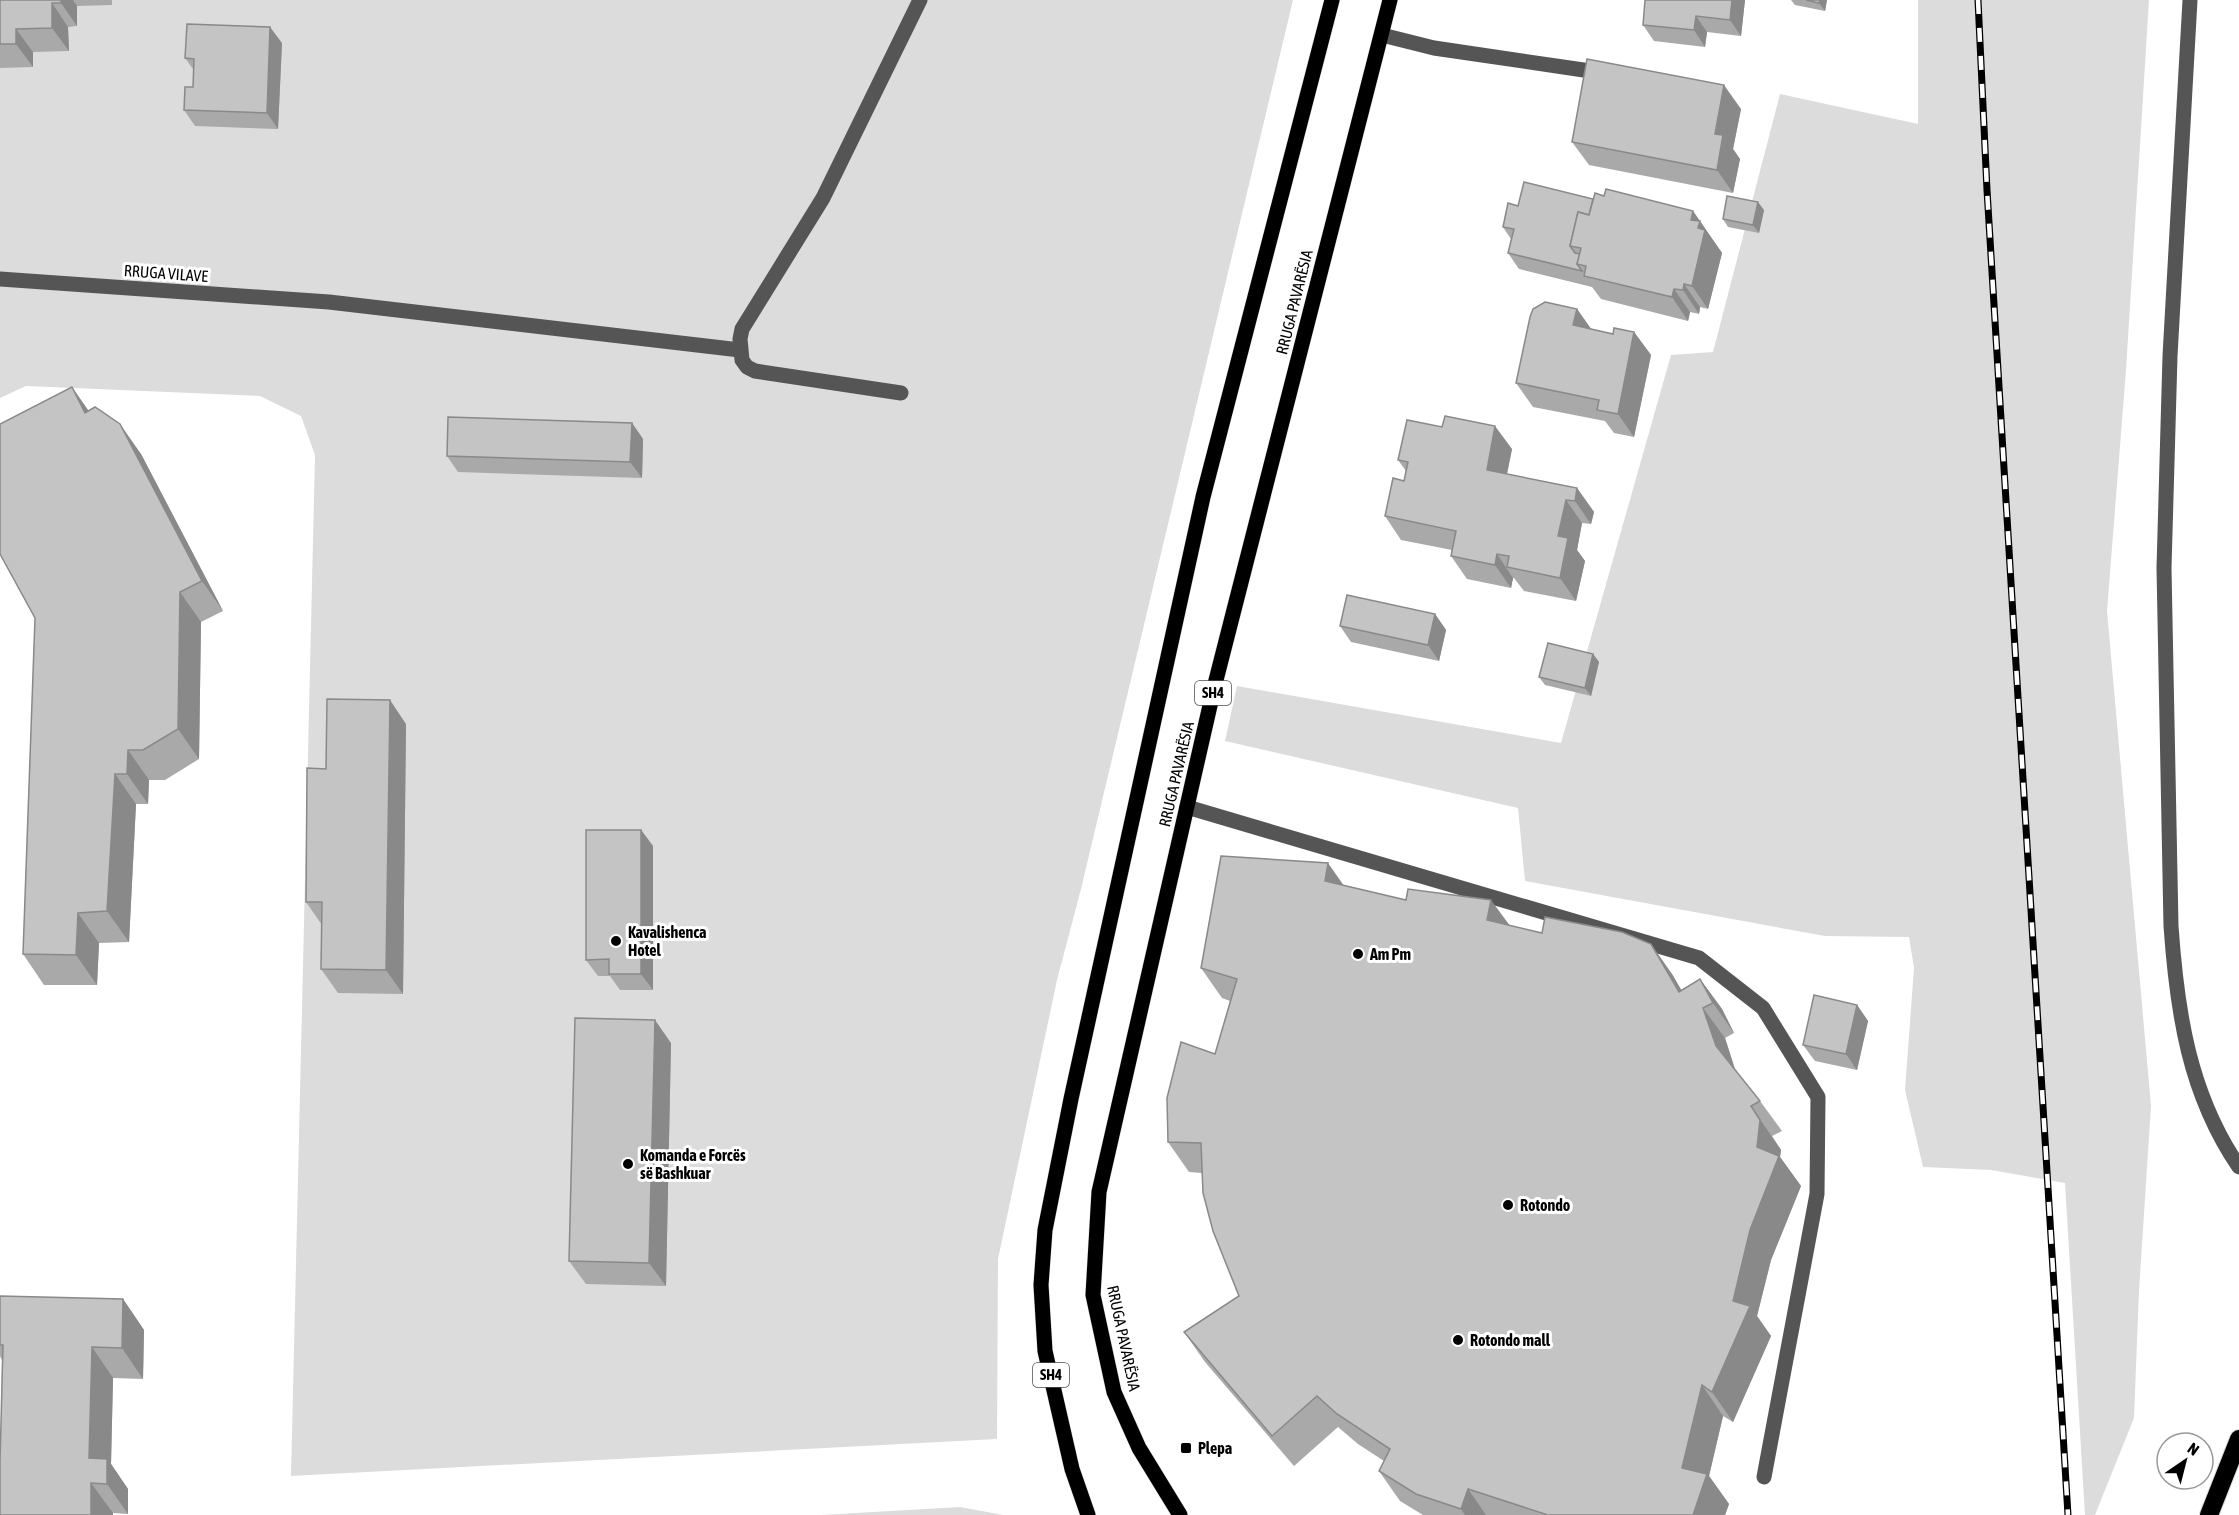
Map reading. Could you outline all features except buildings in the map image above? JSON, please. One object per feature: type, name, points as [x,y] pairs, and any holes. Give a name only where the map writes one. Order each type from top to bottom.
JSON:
[{"type":"highway","points":[[2209,1515],[2239,1438]]},
{"type":"main road","name":"RRUGA PAVARËSIA","points":[[1088,1515],[1072,1469],[1045,1351],[1041,1285],[1045,1230],[1071,1100],[1203,498],[1332,0]]},
{"type":"main road","name":"RRUGA PAVARËSIA","points":[[1180,1515],[1139,1448],[1114,1392],[1094,1295],[1099,1192],[1214,688],[1390,0]]},
{"type":"street","points":[[901,393],[755,371],[747,368],[740,350],[742,329],[823,198],[921,0]]},
{"type":"street","points":[[2190,0],[2172,332],[2164,568],[2171,926],[2174,972],[2185,1043],[2200,1089],[2223,1144],[2239,1167]]},
{"type":"street","points":[[1382,35],[1434,48],[1622,75]]},
{"type":"street","name":"RRUGA VILAVE","points":[[0,279],[329,302],[740,350]]},
{"type":"street","points":[[1187,807],[1699,958],[1764,1008],[1818,1098],[1817,1194],[1764,1477]]},
{"type":"shaded area","points":[[0,0],[1293,0],[1081,889],[1057,980],[998,1259],[997,1439],[291,1476],[315,455],[301,416],[260,396],[26,386],[0,398]]},
{"type":"shaded area","points":[[1918,0],[2149,0],[2126,370],[2107,611],[2151,1106],[2139,1291],[2134,1418],[2095,1515],[2085,1515],[2065,1183],[1991,1170],[1923,1167],[1905,1090],[1914,968],[1909,937],[1825,936],[1525,881],[1518,808],[1225,741],[1237,686],[1561,743],[1671,355],[1713,352],[1780,94],[1918,124]]},
{"type":"shaded area","points":[[960,1507],[1003,1515],[821,1515]]},
{"type":"railway","points":[[1978,0],[1987,190],[2068,1515]]},
{"type":"place","name":"Kavalishenca Hotel","points":[[616,941]]},
{"type":"place","name":"Am Pm","points":[[1358,954]]},
{"type":"place","name":"Komanda e Forcës së Bashkuar","points":[[628,1164]]},
{"type":"place","name":"Rotondo","points":[[1508,1205]]},
{"type":"place","name":"Rotondo mall","points":[[1458,1340]]},
{"type":"place","name":"Plepa","points":[[1186,1448]]}]
